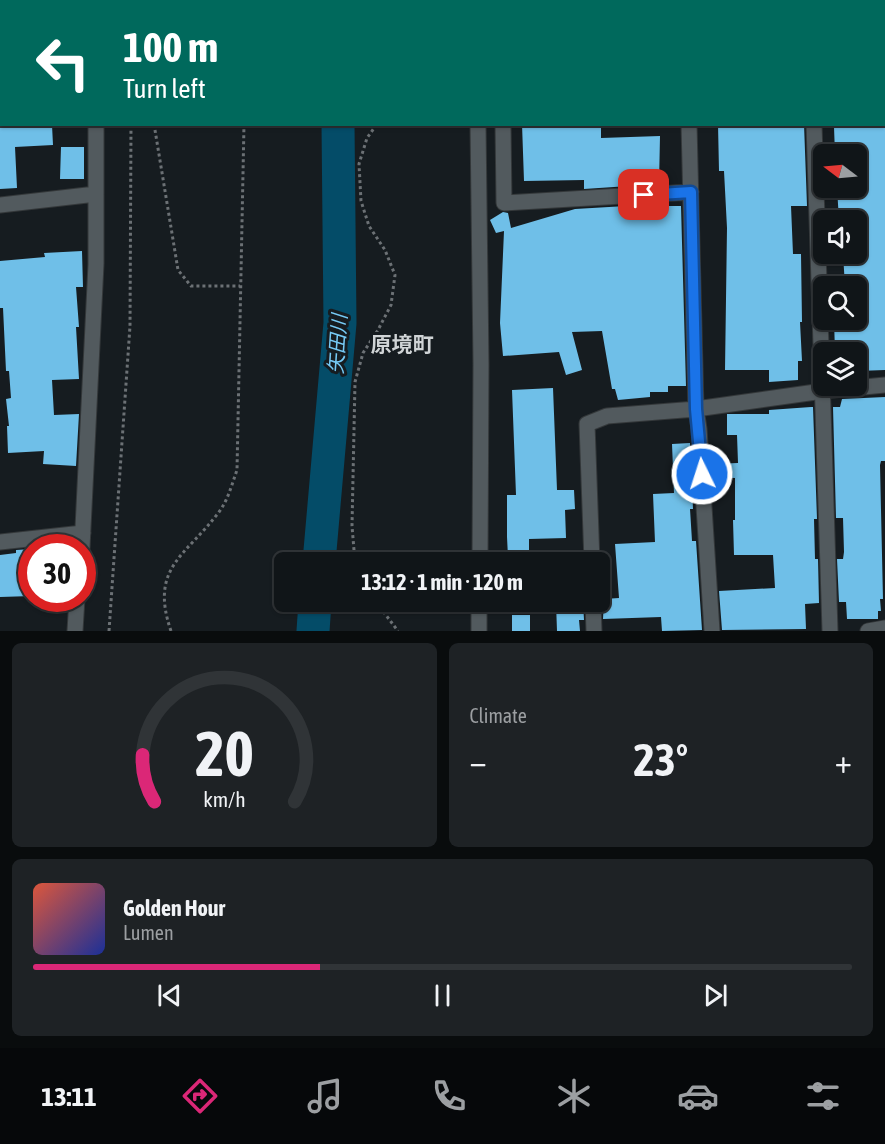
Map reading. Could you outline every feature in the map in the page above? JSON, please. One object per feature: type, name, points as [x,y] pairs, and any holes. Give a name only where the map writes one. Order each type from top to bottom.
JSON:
[{"type":"street","points":[[82,534],[96,264],[96,126]]},
{"type":"street","points":[[478,126],[481,364],[480,552]]},
{"type":"street","points":[[503,126],[504,203],[691,192]]},
{"type":"street","points":[[689,126],[696,409],[712,631]]},
{"type":"street","points":[[814,126],[821,342]]},
{"type":"street","points":[[0,205],[96,194]]},
{"type":"street","points":[[867,386],[885,384]]},
{"type":"street","points":[[592,552],[587,424],[607,416],[696,409],[813,392]]},
{"type":"street","points":[[823,396],[830,631]]},
{"type":"street","points":[[0,542],[18,542]]},
{"type":"street","points":[[75,631],[76,612]]},
{"type":"street","points":[[479,612],[479,631]]},
{"type":"street","points":[[593,612],[594,631]]},
{"type":"street","points":[[868,631],[885,628]]},
{"type":"path","points":[[109,631],[130,326],[131,126]]},
{"type":"path","points":[[154,126],[178,270],[191,286],[240,286]]},
{"type":"path","points":[[171,631],[164,600],[167,579],[178,557],[219,512],[230,491],[237,470],[244,126]]},
{"type":"path","points":[[354,552],[352,526],[355,382],[363,353],[391,305],[395,275],[385,250],[369,225],[361,201],[359,164],[367,138],[376,126]]},
{"type":"path","points":[[384,612],[398,631]]},
{"type":"building","points":[[0,126],[52,126],[53,145],[15,147],[17,188],[0,189]]},
{"type":"building","points":[[522,126],[601,126],[601,138],[660,136],[659,184],[584,189],[584,180],[524,181]]},
{"type":"building","points":[[718,126],[804,126],[807,206],[791,206],[793,254],[801,254],[802,361],[798,361],[798,380],[769,382],[769,370],[725,370],[727,228],[724,171],[719,171]]},
{"type":"building","points":[[885,126],[885,370],[867,371],[867,342],[835,342],[834,330],[867,330],[867,276],[844,276],[844,264],[867,264],[867,210],[838,210],[838,198],[867,198],[867,144],[835,144],[834,127]]},
{"type":"building","points":[[61,147],[84,147],[84,179],[60,179]]},
{"type":"building","points":[[660,204],[660,206],[681,206],[686,386],[668,386],[668,392],[650,392],[650,397],[618,400],[615,389],[612,389],[602,331],[572,332],[582,370],[566,375],[559,352],[503,356],[500,323],[504,231],[496,233],[490,220],[503,212],[508,213],[511,228],[575,209]]},
{"type":"building","points":[[82,251],[83,287],[76,287],[79,379],[52,380],[54,415],[79,414],[76,466],[43,464],[44,451],[8,453],[7,426],[9,426],[6,399],[11,398],[9,371],[6,371],[3,308],[0,308],[0,261],[45,257],[44,253]]},
{"type":"building","points":[[553,388],[557,490],[574,490],[575,509],[565,510],[566,538],[529,539],[529,552],[508,552],[507,495],[516,495],[512,390]]},
{"type":"building","points":[[885,397],[885,461],[881,461],[880,465],[883,599],[880,599],[881,611],[878,611],[878,619],[847,619],[846,602],[839,602],[837,559],[843,559],[843,518],[836,518],[833,407],[840,407],[842,399]]},
{"type":"building","points":[[813,407],[817,519],[814,519],[815,559],[818,559],[819,603],[805,604],[806,629],[722,630],[719,591],[775,588],[773,555],[734,555],[735,478],[712,477],[711,464],[738,463],[737,435],[727,435],[727,414],[769,414],[769,410]]},
{"type":"building","points":[[690,443],[692,541],[696,541],[702,630],[662,631],[661,617],[603,619],[603,612],[610,612],[610,599],[619,598],[615,544],[655,542],[653,494],[674,493],[672,444]]},
{"type":"building","points":[[18,550],[18,596],[0,597],[0,555],[16,553]]},
{"type":"building","points":[[556,612],[584,612],[584,620],[579,620],[580,631],[557,631]]},
{"type":"building","points":[[512,615],[530,615],[530,631],[512,631]]},
{"type":"waterway","name":"矢田川","points":[[320,552],[340,323],[338,126]]},
{"type":"waterway","name":"矢田川","points":[[313,631],[314,612]]},
{"type":"district","name":"原境町","points":[[402,344]]},
{"type":"route","points":[[644,195],[691,192],[696,409],[702,474]]}]
